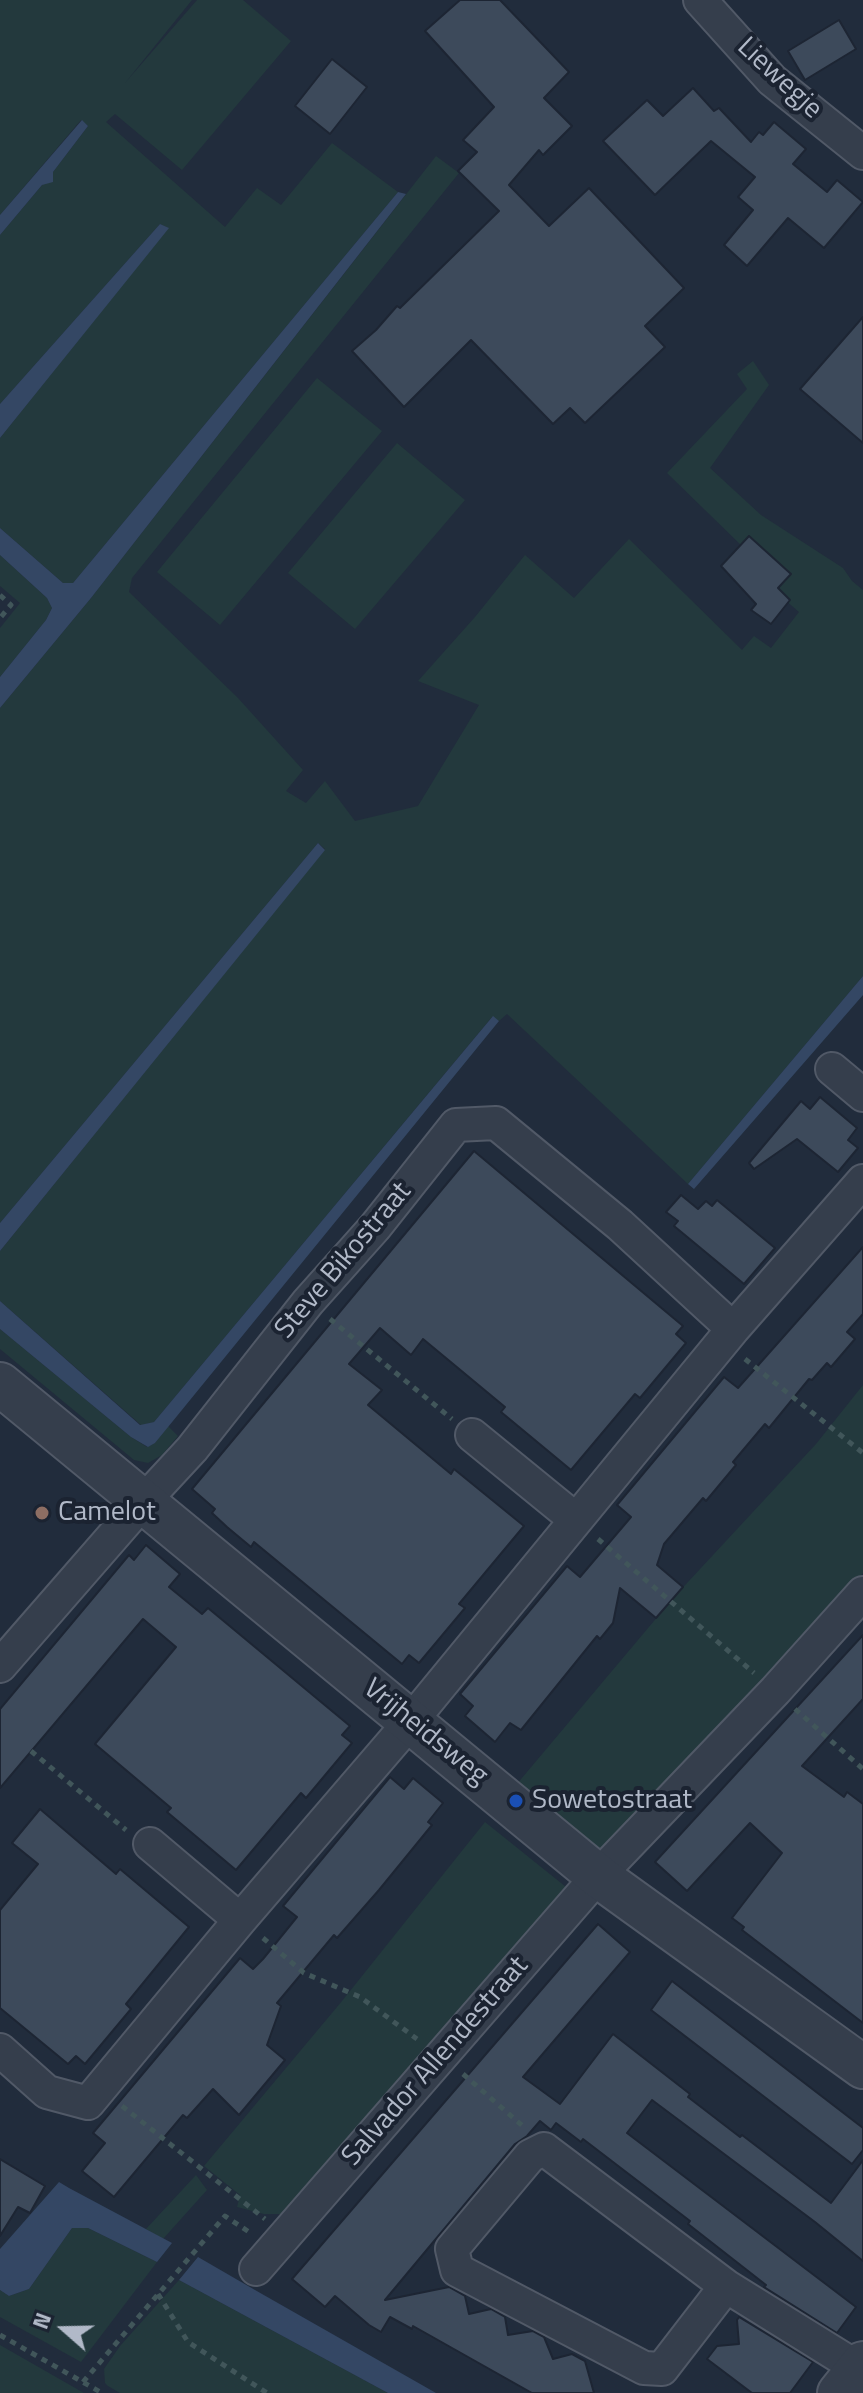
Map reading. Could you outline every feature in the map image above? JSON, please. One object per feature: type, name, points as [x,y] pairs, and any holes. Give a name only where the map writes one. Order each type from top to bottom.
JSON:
[{"type":"street","name":"Liewegje","points":[[700,0],[772,80],[863,153]]},
{"type":"street","points":[[832,1069],[863,1095]]},
{"type":"street","name":"Steve Bikostraat","points":[[0,1666],[192,1449],[308,1302],[375,1227],[456,1125],[496,1123],[620,1225],[728,1335]]},
{"type":"street","points":[[0,2050],[47,2092],[88,2103],[411,1721],[728,1335],[863,1181]]},
{"type":"street","name":"Vrijheidsweg","points":[[0,1384],[598,1876],[863,2067]]},
{"type":"street","points":[[472,1435],[575,1519]]},
{"type":"street","name":"Salvador Allendestraat","points":[[272,2251],[598,1876],[775,1691],[863,1593]]},
{"type":"street","points":[[150,1844],[240,1920]]},
{"type":"street","points":[[726,2286],[662,2369],[644,2368],[457,2270],[452,2249],[530,2156],[544,2149],[726,2286],[854,2375]]},
{"type":"path","points":[[0,595],[11,605],[0,618]]},
{"type":"path","points":[[308,1302],[472,1435]]},
{"type":"path","points":[[728,1335],[863,1453]]},
{"type":"path","points":[[575,1519],[863,1769]]},
{"type":"path","points":[[31,1751],[142,1844],[150,1844]]},
{"type":"path","points":[[240,1920],[304,1973],[360,1997],[466,2076],[544,2149]]},
{"type":"path","points":[[99,2088],[272,2251]]},
{"type":"path","points":[[83,2382],[225,2216],[272,2251]]},
{"type":"path","points":[[158,2294],[188,2342],[267,2393]]},
{"type":"path","points":[[0,2335],[102,2393]]},
{"type":"green space","points":[[0,0],[192,0],[125,83],[197,0],[243,0],[291,41],[182,170],[115,114],[106,122],[225,227],[257,188],[281,205],[332,143],[398,192],[73,583],[63,583],[0,528],[0,438],[168,228],[160,224],[0,404],[0,235],[88,126],[81,120],[0,215]]},
{"type":"green space","points":[[436,156],[459,173],[132,578],[129,592],[238,698],[303,770],[286,791],[306,803],[325,781],[355,821],[418,806],[479,705],[418,681],[525,555],[574,598],[629,539],[742,650],[754,636],[771,648],[799,612],[777,593],[781,584],[667,473],[747,389],[737,374],[753,361],[769,385],[710,468],[761,515],[843,568],[863,590],[863,976],[688,1184],[507,1014],[499,1021],[492,1017],[154,1422],[141,1425],[0,1301],[0,1251],[325,849],[318,843],[0,1223],[0,708],[91,598]]},
{"type":"green space","points":[[317,378],[382,431],[220,625],[157,572]]},
{"type":"green space","points":[[397,443],[465,500],[355,629],[288,573]]},
{"type":"green space","points":[[0,555],[47,598],[52,608],[46,620],[0,677],[0,628],[20,603],[0,586]]},
{"type":"green space","points":[[0,1329],[147,1447],[155,1443],[168,1426],[178,1436],[162,1455],[148,1463],[134,1460],[0,1349]]},
{"type":"green space","points":[[863,1385],[863,1573],[598,1861],[511,1791],[675,1596],[816,1444]]},
{"type":"green space","points":[[485,1822],[571,1891],[286,2214],[264,2214],[237,2207],[240,2195],[204,2166],[342,2001]]},
{"type":"green space","points":[[196,2175],[207,2190],[163,2239],[146,2229]]},
{"type":"green space","points":[[72,2228],[88,2228],[157,2262],[81,2362],[0,2317],[0,2290],[9,2296],[29,2289]]},
{"type":"green space","points":[[179,2280],[388,2393],[120,2393],[108,2386],[104,2369],[120,2346]]},
{"type":"green space","points":[[0,2345],[84,2393],[0,2393]]},
{"type":"water","points":[[82,120],[88,126],[53,172],[53,182],[42,185],[0,235],[0,215]]},
{"type":"water","points":[[398,192],[406,194],[91,598],[0,708],[0,677],[46,620],[52,608],[47,598],[0,555],[0,528],[63,583],[73,583]]},
{"type":"water","points":[[160,224],[169,228],[0,438],[0,404]]},
{"type":"water","points":[[318,843],[325,850],[0,1251],[0,1223]]},
{"type":"water","points":[[863,976],[863,995],[694,1189],[688,1184]]},
{"type":"water","points":[[493,1016],[499,1021],[155,1443],[148,1447],[131,1437],[0,1329],[0,1301],[140,1425],[154,1422]]},
{"type":"water","points":[[59,2182],[172,2243],[157,2262],[88,2228],[72,2228],[29,2289],[9,2296],[0,2290],[0,2249]]},
{"type":"water","points":[[198,2257],[436,2393],[388,2393],[179,2280]]},
{"type":"building","points":[[460,0],[500,0],[569,72],[544,98],[572,126],[543,155],[539,150],[509,185],[549,226],[589,188],[684,288],[645,326],[665,347],[585,423],[570,408],[553,424],[471,340],[404,407],[352,351],[499,211],[458,171],[477,152],[463,140],[494,107],[425,31]]},
{"type":"building","points":[[839,20],[856,49],[805,80],[788,51]]},
{"type":"building","points":[[332,59],[367,87],[330,134],[295,106]]},
{"type":"building","points":[[693,88],[714,111],[719,108],[751,142],[759,132],[763,135],[774,122],[806,149],[793,164],[827,192],[837,180],[863,202],[824,248],[788,218],[747,266],[724,245],[753,210],[738,197],[755,177],[711,141],[655,195],[603,141],[647,100],[663,116]]},
{"type":"building","points":[[863,317],[863,443],[800,389]]},
{"type":"building","points":[[749,536],[791,574],[778,588],[790,600],[771,624],[751,610],[756,604],[721,566]]},
{"type":"building","points":[[820,1097],[857,1128],[848,1140],[858,1148],[838,1172],[797,1139],[754,1169],[749,1163],[801,1101],[810,1109]]},
{"type":"building","points":[[474,1151],[683,1326],[676,1334],[686,1343],[640,1398],[635,1394],[571,1470],[501,1412],[505,1407],[423,1339],[411,1355],[380,1328],[349,1364],[382,1390],[368,1405],[451,1474],[454,1469],[524,1526],[459,1604],[465,1608],[419,1663],[409,1655],[402,1664],[254,1542],[251,1547],[227,1527],[212,1513],[215,1509],[192,1489]]},
{"type":"building","points":[[681,1195],[698,1209],[706,1201],[712,1206],[717,1200],[775,1248],[744,1284],[674,1226],[678,1221],[666,1212]]},
{"type":"building","points":[[863,1247],[863,1314],[847,1332],[855,1339],[831,1367],[827,1363],[812,1380],[809,1379],[769,1428],[765,1424],[706,1501],[703,1498],[664,1544],[657,1565],[683,1587],[656,1618],[620,1588],[613,1623],[600,1639],[597,1636],[521,1730],[510,1723],[495,1742],[465,1716],[473,1706],[460,1694],[567,1566],[580,1577],[631,1517],[617,1505],[724,1377],[738,1388]]},
{"type":"building","points":[[146,1545],[180,1574],[169,1587],[202,1614],[208,1608],[350,1726],[342,1735],[352,1743],[306,1798],[301,1793],[236,1870],[167,1812],[171,1808],[95,1744],[176,1647],[143,1619],[0,1788],[0,1709],[129,1555],[134,1560]]},
{"type":"building","points":[[863,1635],[863,1699],[802,1766],[844,1797],[847,1792],[863,1804],[863,2023],[742,1930],[744,1927],[732,1918],[782,1853],[750,1823],[687,1891],[655,1862]]},
{"type":"building","points":[[390,1777],[404,1789],[413,1778],[443,1803],[428,1822],[432,1825],[379,1890],[337,1938],[334,1935],[277,2003],[281,2006],[267,2045],[285,2060],[239,2115],[213,2089],[187,2118],[183,2115],[114,2197],[82,2171],[105,2143],[93,2133],[240,1958],[253,1969],[263,1959],[297,1917],[283,1906]]},
{"type":"building","points":[[40,1809],[116,1874],[120,1869],[189,1927],[126,2004],[131,2009],[85,2064],[76,2056],[68,2064],[0,2008],[0,1910],[38,1864],[12,1843]]},
{"type":"building","points":[[598,1924],[630,1952],[523,2077],[560,2104],[613,2034],[690,2094],[688,2097],[831,2203],[863,2160],[863,2261],[652,2100],[627,2133],[856,2307],[837,2333],[764,2287],[766,2285],[688,2224],[690,2221],[583,2139],[581,2142],[556,2123],[551,2130],[540,2121],[515,2144],[385,2300],[449,2287],[465,2296],[469,2314],[491,2309],[505,2317],[508,2335],[533,2331],[544,2337],[553,2359],[572,2354],[585,2361],[594,2393],[532,2393],[413,2326],[412,2329],[390,2317],[381,2332],[335,2296],[325,2307],[292,2279]]},
{"type":"building","points":[[672,1981],[863,2128],[863,2150],[852,2164],[651,2010]]},
{"type":"building","points":[[0,2159],[45,2186],[30,2213],[18,2207],[0,2236]]},
{"type":"building","points":[[739,2317],[813,2362],[790,2393],[752,2393],[707,2359],[717,2346],[739,2344]]},
{"type":"place","name":"Camelot","points":[[42,1513]]},
{"type":"place","name":"Sowetostraat","points":[[516,1801]]}]
